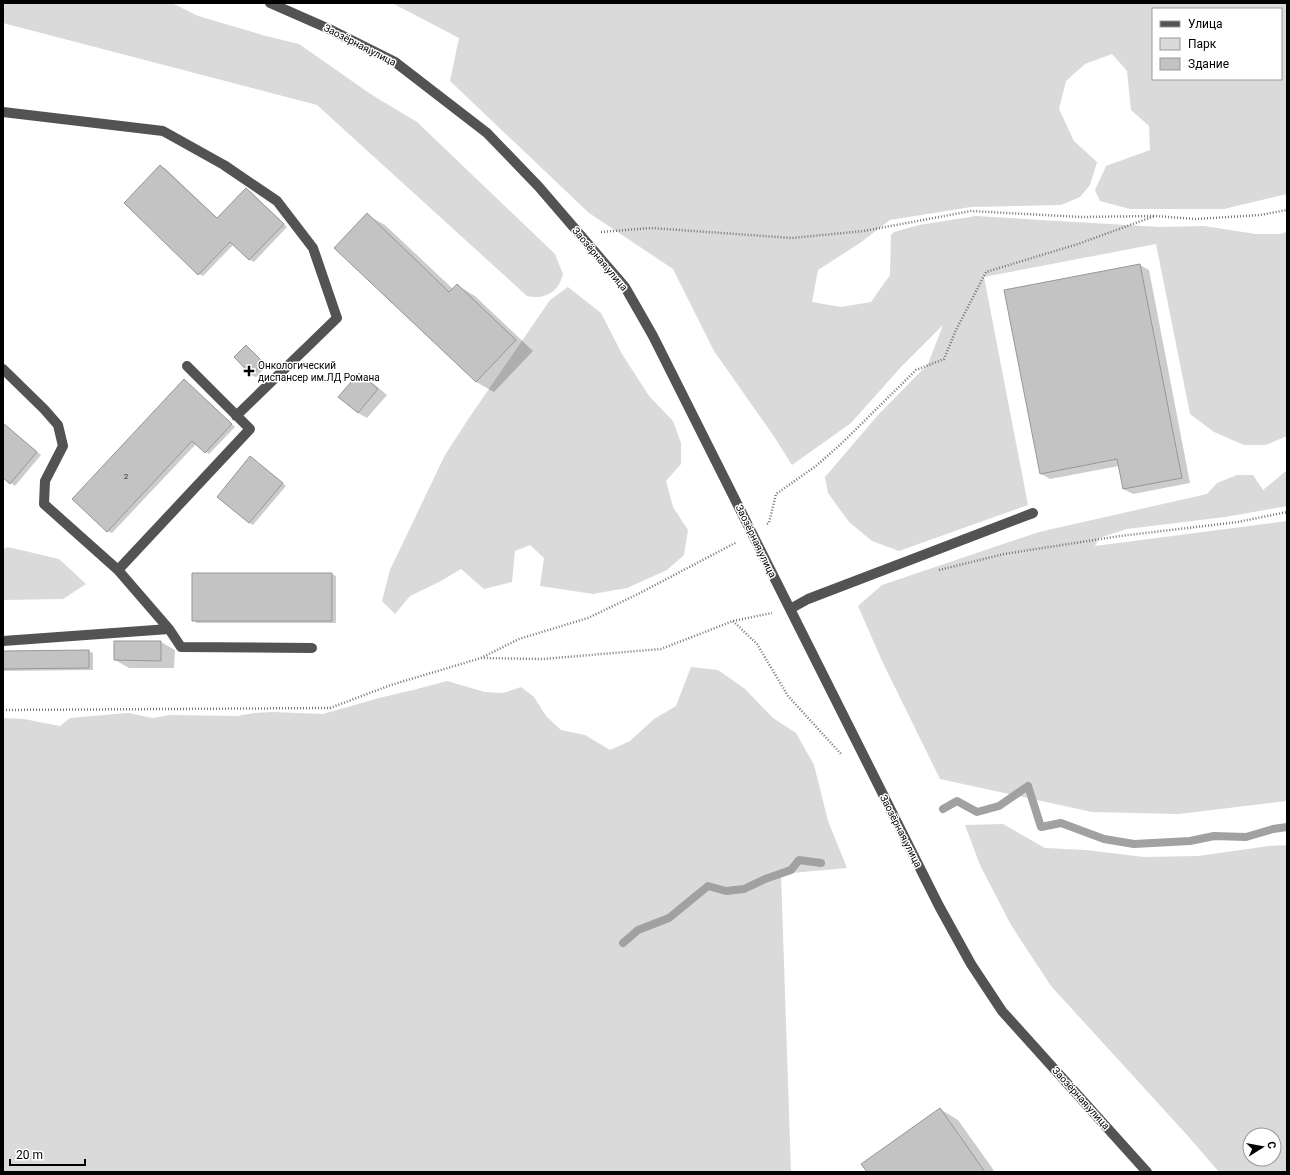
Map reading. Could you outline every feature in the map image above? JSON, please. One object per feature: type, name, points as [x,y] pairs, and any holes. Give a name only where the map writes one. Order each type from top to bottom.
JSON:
[{"type":"street","name":"Заозёрная улица","points":[[270,3],[327,28],[395,62],[487,134],[540,187],[625,288],[653,336],[939,906],[971,964],[1002,1011],[1147,1172]]},
{"type":"street","points":[[3,112],[163,131],[224,165],[277,201],[314,248],[337,318],[236,416]]},
{"type":"street","points":[[118,570],[250,429],[187,366]]},
{"type":"street","points":[[3,369],[44,409],[58,425],[63,446],[45,481],[44,504],[118,570],[169,629],[181,647],[312,648]]},
{"type":"street","points":[[790,608],[808,599],[1033,513]]},
{"type":"street","points":[[3,641],[169,629]]},
{"type":"path","points":[[599,232],[651,228],[792,238],[864,231],[971,211],[1081,217],[1155,216],[1196,219],[1260,215],[1287,210]]},
{"type":"path","points":[[3,710],[330,708],[391,685],[481,658],[519,640],[588,618],[638,594],[753,534],[769,523],[776,494],[816,466],[843,442],[916,370],[944,359],[956,330],[986,272],[1078,244],[1155,216]]},
{"type":"path","points":[[935,571],[1004,554],[1120,536],[1238,522],[1287,512]]},
{"type":"path","points":[[481,658],[543,659],[661,649],[733,621],[790,608]]},
{"type":"path","points":[[733,621],[757,644],[788,696],[846,760]]},
{"type":"green space","points":[[3,3],[172,3],[198,16],[299,44],[372,95],[417,122],[555,254],[563,274],[558,286],[552,292],[544,296],[527,296],[317,105],[3,23]]},
{"type":"green space","points":[[392,3],[1287,3],[1287,194],[1224,209],[1130,209],[1100,201],[1095,190],[1106,166],[1150,150],[1149,126],[1131,110],[1127,71],[1112,54],[1085,64],[1066,81],[1059,109],[1074,141],[1097,162],[1090,185],[1080,197],[1061,205],[971,207],[890,220],[860,243],[818,270],[812,302],[841,307],[871,302],[890,275],[891,235],[894,232],[919,225],[976,216],[1160,227],[1204,226],[1256,234],[1280,234],[1287,232],[1287,436],[1266,445],[1244,445],[1214,432],[1190,414],[1156,244],[984,277],[1028,505],[899,551],[872,541],[849,522],[828,493],[825,477],[878,415],[928,364],[943,325],[901,367],[851,423],[792,465],[773,435],[714,351],[673,269],[589,213],[450,81],[459,38]]},
{"type":"green space","points":[[568,287],[601,313],[622,354],[649,396],[673,421],[681,443],[681,464],[666,481],[673,507],[688,530],[684,555],[667,570],[627,588],[593,594],[540,586],[544,558],[530,545],[515,551],[512,582],[484,589],[461,569],[410,596],[395,614],[382,601],[390,570],[445,455],[550,300]]},
{"type":"green space","points":[[1287,470],[1287,506],[1225,517],[1127,529],[1099,538],[1095,546],[1287,521],[1287,801],[1179,814],[1092,812],[940,779],[882,661],[858,606],[882,585],[1039,532],[1207,494],[1217,483],[1237,475],[1253,475],[1263,490]]},
{"type":"green space","points":[[8,547],[59,559],[86,584],[63,599],[3,600],[3,549]]},
{"type":"green space","points":[[691,667],[718,670],[745,689],[773,718],[796,733],[814,765],[828,821],[847,868],[781,874],[791,1172],[3,1172],[3,718],[24,719],[60,726],[70,718],[128,713],[153,718],[169,715],[237,716],[273,712],[323,714],[447,681],[485,692],[503,693],[521,687],[534,697],[546,716],[561,730],[585,735],[610,750],[630,741],[654,719],[676,706]]},
{"type":"green space","points":[[1003,824],[1045,848],[1086,850],[1144,857],[1198,856],[1269,846],[1287,845],[1287,1172],[1219,1172],[1051,986],[1011,925],[980,865],[965,825]]},
{"type":"building","points":[[160,165],[217,218],[246,188],[284,224],[249,260],[230,242],[198,275],[124,203]]},
{"type":"building","points":[[367,213],[449,292],[457,284],[516,340],[476,382],[334,248]]},
{"type":"building","points":[[1140,264],[1182,478],[1123,489],[1117,459],[1040,474],[1004,290]]},
{"type":"building","points":[[246,345],[264,363],[251,375],[234,357]]},
{"type":"building","points":[[359,373],[378,389],[358,413],[338,397]]},
{"type":"building","points":[[184,379],[232,424],[205,453],[192,441],[107,532],[72,499]]},
{"type":"building","points":[[3,423],[37,452],[10,484],[3,478]]},
{"type":"building","points":[[250,456],[283,483],[249,523],[217,497]]},
{"type":"building","points":[[192,573],[332,573],[332,621],[192,621]]},
{"type":"building","points":[[114,641],[161,641],[161,661],[114,660]]},
{"type":"building","points":[[89,650],[89,668],[3,669],[3,651]]},
{"type":"building","points":[[940,1108],[985,1172],[867,1172],[861,1164]]},
{"type":"waterway","points":[[943,809],[957,801],[977,812],[999,806],[1028,786],[1041,827],[1061,823],[1104,839],[1134,844],[1190,841],[1214,836],[1246,837],[1273,829],[1287,827]]},
{"type":"waterway","points":[[623,943],[638,930],[669,918],[708,886],[726,891],[744,889],[765,879],[791,870],[799,860],[821,863]]},
{"type":"place","name":"Онкологический диспансер им.ЛД Романа","points":[[249,371]]}]
